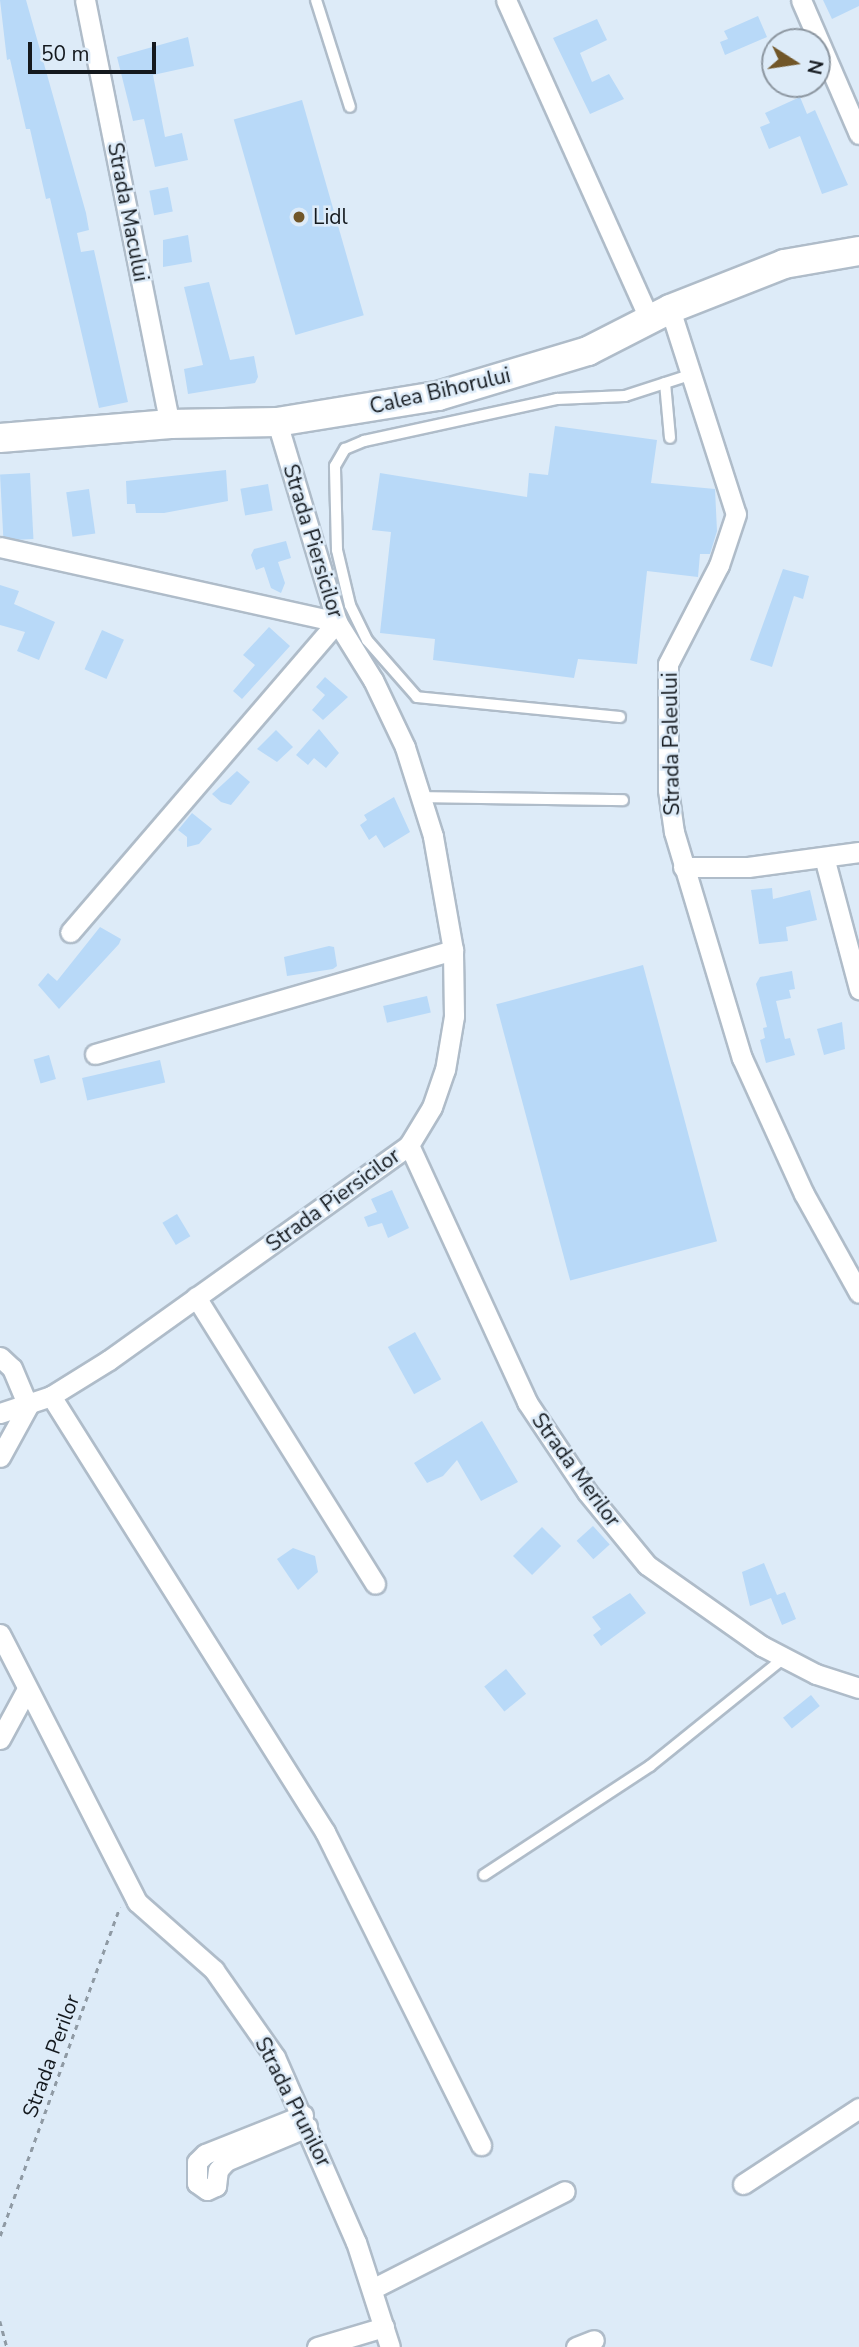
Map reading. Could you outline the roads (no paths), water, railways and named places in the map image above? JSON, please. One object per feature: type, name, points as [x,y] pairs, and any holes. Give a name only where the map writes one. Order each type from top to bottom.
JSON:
[{"type":"main road","name":"Calea Bihorului","points":[[0,438],[170,424],[277,422],[438,396],[588,351],[660,314],[784,264],[859,251]]},
{"type":"street","name":"Strada Macului","points":[[85,0],[170,424]]},
{"type":"street","name":"Strada Paleului","points":[[506,0],[690,375],[736,514],[719,565],[668,664],[668,790],[683,867],[742,1058],[804,1194],[859,1293]]},
{"type":"street","points":[[801,0],[859,134]]},
{"type":"street","name":"Strada Piersicilor","points":[[0,1413],[51,1396],[196,1297],[409,1145],[432,1107],[445,1070],[454,1016],[453,950],[436,848],[405,747],[373,680],[337,622],[277,422]]},
{"type":"street","points":[[0,547],[337,622],[70,932]]},
{"type":"street","points":[[683,867],[748,867],[859,852]]},
{"type":"street","points":[[824,857],[859,989]]},
{"type":"street","points":[[95,1054],[453,950]]},
{"type":"street","name":"Strada Merilor","points":[[409,1145],[527,1402],[587,1492],[648,1564],[784,1658],[816,1675],[859,1688]]},
{"type":"street","points":[[196,1297],[374,1584]]},
{"type":"street","points":[[0,1357],[12,1368],[28,1405],[0,1457]]},
{"type":"street","points":[[51,1396],[293,1788],[325,1832],[481,2145]]},
{"type":"street","name":"Strada Prunilor","points":[[0,1634],[137,1902],[214,1970],[275,2057],[305,2121],[372,2289],[390,2347]]},
{"type":"street","points":[[0,1739],[27,1689]]},
{"type":"street","points":[[743,2183],[859,2108]]},
{"type":"street","points":[[305,2121],[226,2161],[218,2170],[216,2186],[207,2190],[197,2183],[197,2162],[205,2154],[305,2121]]},
{"type":"street","points":[[372,2289],[565,2191]]},
{"type":"street","points":[[317,2347],[384,2327]]},
{"type":"lane","points":[[316,0],[350,107]]},
{"type":"lane","points":[[620,717],[417,697],[367,640],[350,605],[337,550],[335,466],[345,449],[364,440],[557,399],[625,396],[690,375]]},
{"type":"lane","points":[[665,383],[670,438]]},
{"type":"lane","points":[[421,797],[623,800]]},
{"type":"lane","points":[[484,1875],[650,1766],[784,1658]]},
{"type":"place","name":"Lidl","points":[[299,217]]}]
